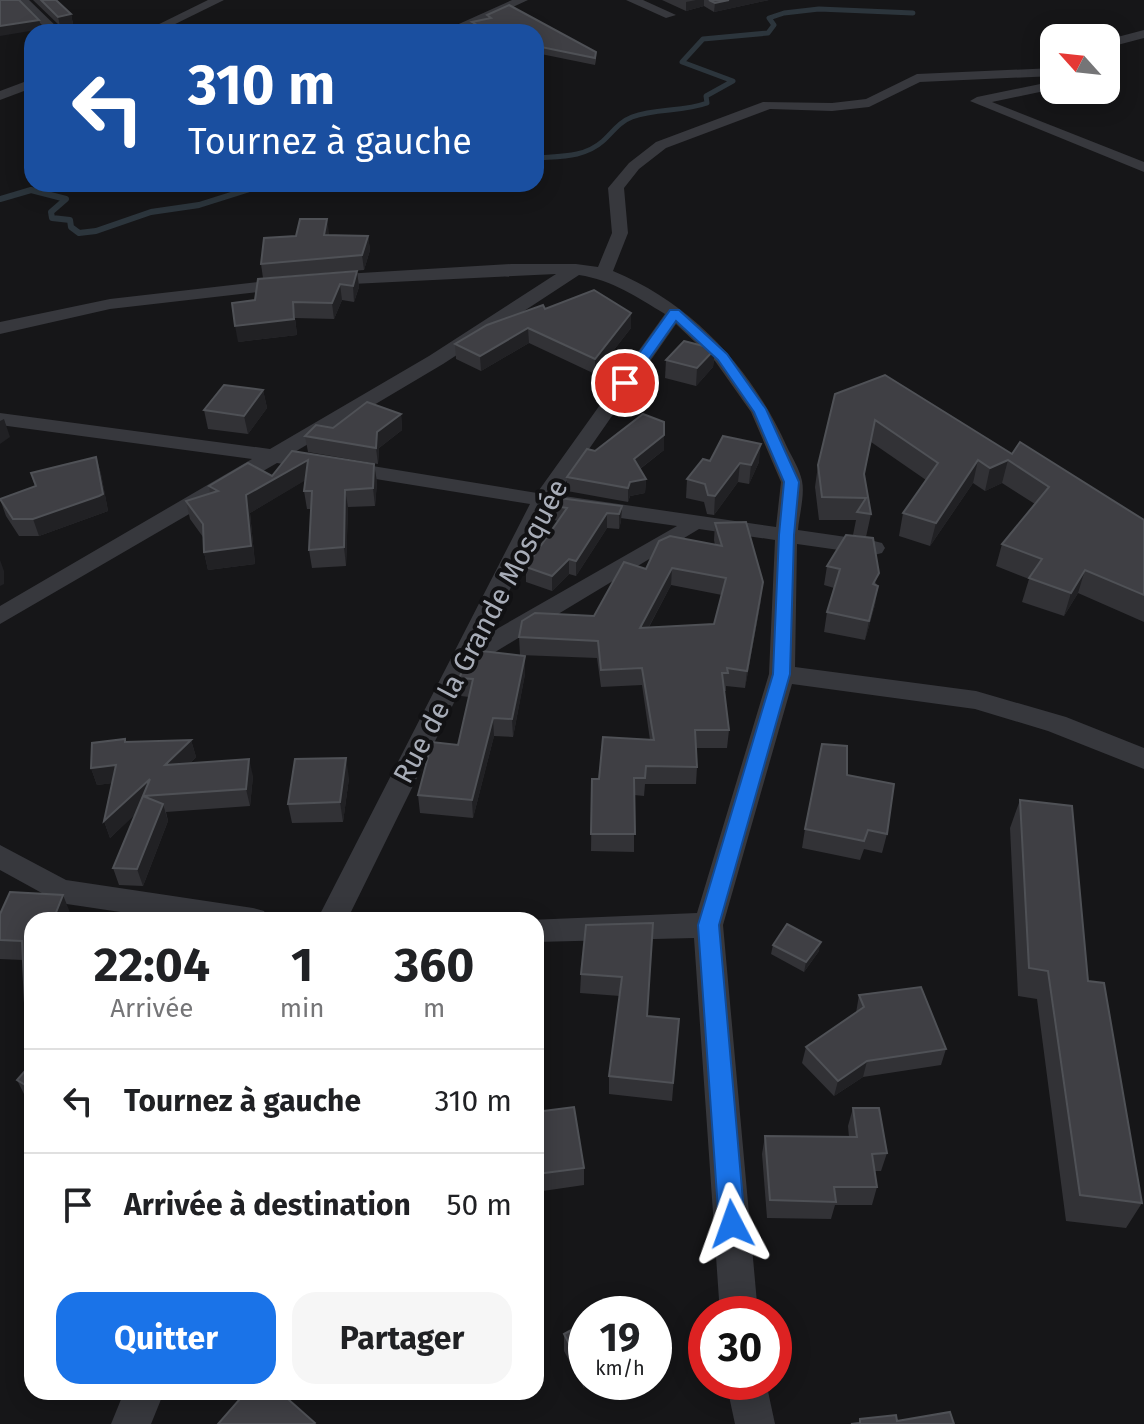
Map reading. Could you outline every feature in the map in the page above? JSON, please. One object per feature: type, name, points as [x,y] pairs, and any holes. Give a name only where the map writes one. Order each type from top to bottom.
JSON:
[{"type":"street","points":[[22,0],[48,24]]},
{"type":"street","points":[[166,24],[218,0]]},
{"type":"street","points":[[466,24],[522,0]]},
{"type":"street","points":[[632,0],[670,15]]},
{"type":"street","points":[[1120,40],[1144,34]]},
{"type":"street","points":[[603,273],[619,247],[621,216],[616,188],[634,166],[661,145],[768,105],[832,107],[882,98],[917,78],[1040,73]]},
{"type":"street","points":[[0,96],[24,86]]},
{"type":"street","points":[[1040,88],[977,101],[1144,167]]},
{"type":"street","points":[[0,328],[110,304],[311,281],[511,269],[576,269],[603,273],[629,284],[675,313],[722,357],[761,412],[792,482],[786,535],[782,674],[708,925],[738,1296]]},
{"type":"street","points":[[0,616],[269,455],[436,360],[576,269]]},
{"type":"street","name":"Rue de la Grande Mosquée","points":[[336,912],[543,500],[675,313]]},
{"type":"street","points":[[0,419],[269,455],[543,500],[874,548]]},
{"type":"street","points":[[460,662],[588,584],[700,523]]},
{"type":"street","points":[[782,674],[976,700],[1057,724],[1144,759]]},
{"type":"street","points":[[0,856],[60,891],[200,912]]},
{"type":"street","points":[[544,930],[708,925]]},
{"type":"street","points":[[131,1424],[141,1400]]},
{"type":"street","points":[[750,1400],[755,1424]]},
{"type":"building","points":[[0,0],[19,0],[39,20],[0,26]]},
{"type":"building","points":[[41,0],[56,0],[71,14],[58,17]]},
{"type":"building","points":[[509,5],[596,52],[595,58],[544,48],[544,24],[472,22],[491,18],[487,15]]},
{"type":"building","points":[[300,219],[327,219],[324,235],[368,236],[362,255],[261,264],[264,238],[296,236]]},
{"type":"building","points":[[357,271],[353,286],[340,284],[332,303],[293,302],[294,319],[235,326],[232,303],[255,300],[258,279]]},
{"type":"building","points":[[594,290],[631,313],[595,359],[528,328],[480,356],[455,344],[487,325],[543,305],[545,309]]},
{"type":"building","points":[[684,341],[715,349],[697,368],[666,360]]},
{"type":"building","points":[[885,375],[1012,454],[1020,442],[1144,520],[1144,595],[1085,570],[1071,593],[1029,578],[1042,559],[1002,544],[1049,487],[1008,460],[990,468],[978,460],[936,523],[903,513],[938,463],[875,420],[864,474],[871,514],[857,512],[866,498],[822,497],[818,465],[835,394]]},
{"type":"building","points":[[224,385],[263,390],[244,416],[204,410]]},
{"type":"building","points":[[367,402],[401,414],[377,432],[376,448],[305,436],[316,425],[333,428]]},
{"type":"building","points":[[643,414],[664,422],[664,435],[634,459],[646,479],[630,482],[628,488],[567,477],[587,449],[595,451]]},
{"type":"building","points":[[723,436],[761,444],[751,465],[740,463],[715,496],[708,495],[705,484],[687,479],[703,459],[710,461]]},
{"type":"building","points":[[292,451],[374,464],[373,488],[345,490],[344,547],[309,550],[312,491],[304,491],[308,460],[246,495],[251,546],[204,552],[203,524],[186,501],[218,491],[209,486],[248,463],[272,476]]},
{"type":"building","points":[[96,457],[103,494],[99,496],[33,519],[13,519],[0,499],[36,486],[31,473]]},
{"type":"building","points":[[559,498],[622,506],[619,514],[607,513],[576,561],[569,559],[552,576],[526,567],[567,508],[554,506]]},
{"type":"building","points":[[746,522],[763,582],[747,671],[727,668],[728,673],[722,673],[729,730],[695,730],[697,767],[646,766],[645,778],[634,778],[635,834],[591,834],[592,779],[599,779],[603,737],[654,740],[642,668],[601,670],[598,641],[519,637],[522,621],[535,613],[594,616],[624,562],[646,569],[659,541],[670,536],[722,546],[715,523]],"holes":[[[672,568],[726,578],[714,624],[640,628]]]},
{"type":"building","points":[[846,535],[873,538],[879,573],[873,584],[878,586],[869,621],[827,612],[840,569],[827,566]]},
{"type":"building","points":[[473,650],[525,656],[512,719],[493,718],[472,800],[418,795],[432,742],[458,745],[473,679],[459,678]]},
{"type":"building","points":[[125,739],[125,742],[191,740],[165,765],[249,759],[246,789],[143,796],[163,804],[137,869],[113,868],[150,779],[104,821],[116,765],[91,768],[92,743]]},
{"type":"building","points":[[822,744],[847,746],[847,775],[894,784],[887,834],[868,830],[864,841],[805,829]]},
{"type":"building","points":[[346,758],[340,802],[288,804],[295,759]]},
{"type":"building","points":[[1020,800],[1072,806],[1088,981],[1104,983],[1142,1203],[1080,1195],[1048,971],[1029,968]]},
{"type":"building","points":[[10,892],[63,895],[56,912],[24,912],[24,982],[22,941],[0,940],[0,914]]},
{"type":"building","points":[[653,923],[647,1016],[679,1019],[673,1083],[609,1076],[622,977],[581,974],[586,925]]},
{"type":"building","points":[[787,924],[821,942],[806,962],[773,945]]},
{"type":"building","points":[[921,987],[946,1049],[867,1061],[838,1081],[806,1047],[864,1007],[859,995]]},
{"type":"building","points":[[24,1072],[24,1084],[17,1080]]},
{"type":"building","points":[[574,1107],[584,1168],[544,1173],[544,1111]]},
{"type":"building","points":[[853,1108],[879,1108],[887,1153],[872,1154],[877,1187],[834,1187],[836,1202],[770,1200],[765,1136],[857,1137]]},
{"type":"building","points":[[239,1400],[289,1400],[315,1423],[314,1424],[218,1424]]},
{"type":"building","points":[[950,1412],[954,1424],[851,1424],[860,1423],[860,1419],[896,1415],[897,1421]]},
{"type":"waterway","points":[[544,157],[588,151],[632,117],[707,103],[706,96],[733,81],[682,62],[703,39],[768,33],[774,25],[769,18],[784,13],[819,9],[913,13]]},
{"type":"waterway","points":[[0,199],[24,192]]},
{"type":"waterway","points":[[39,192],[66,199],[51,212],[52,218],[70,220],[71,227],[79,233],[96,231],[151,212],[199,205],[240,192]]},
{"type":"route","points":[[625,383],[675,313],[722,357],[761,412],[792,482],[786,535],[782,674],[708,925],[732,1224]]}]
